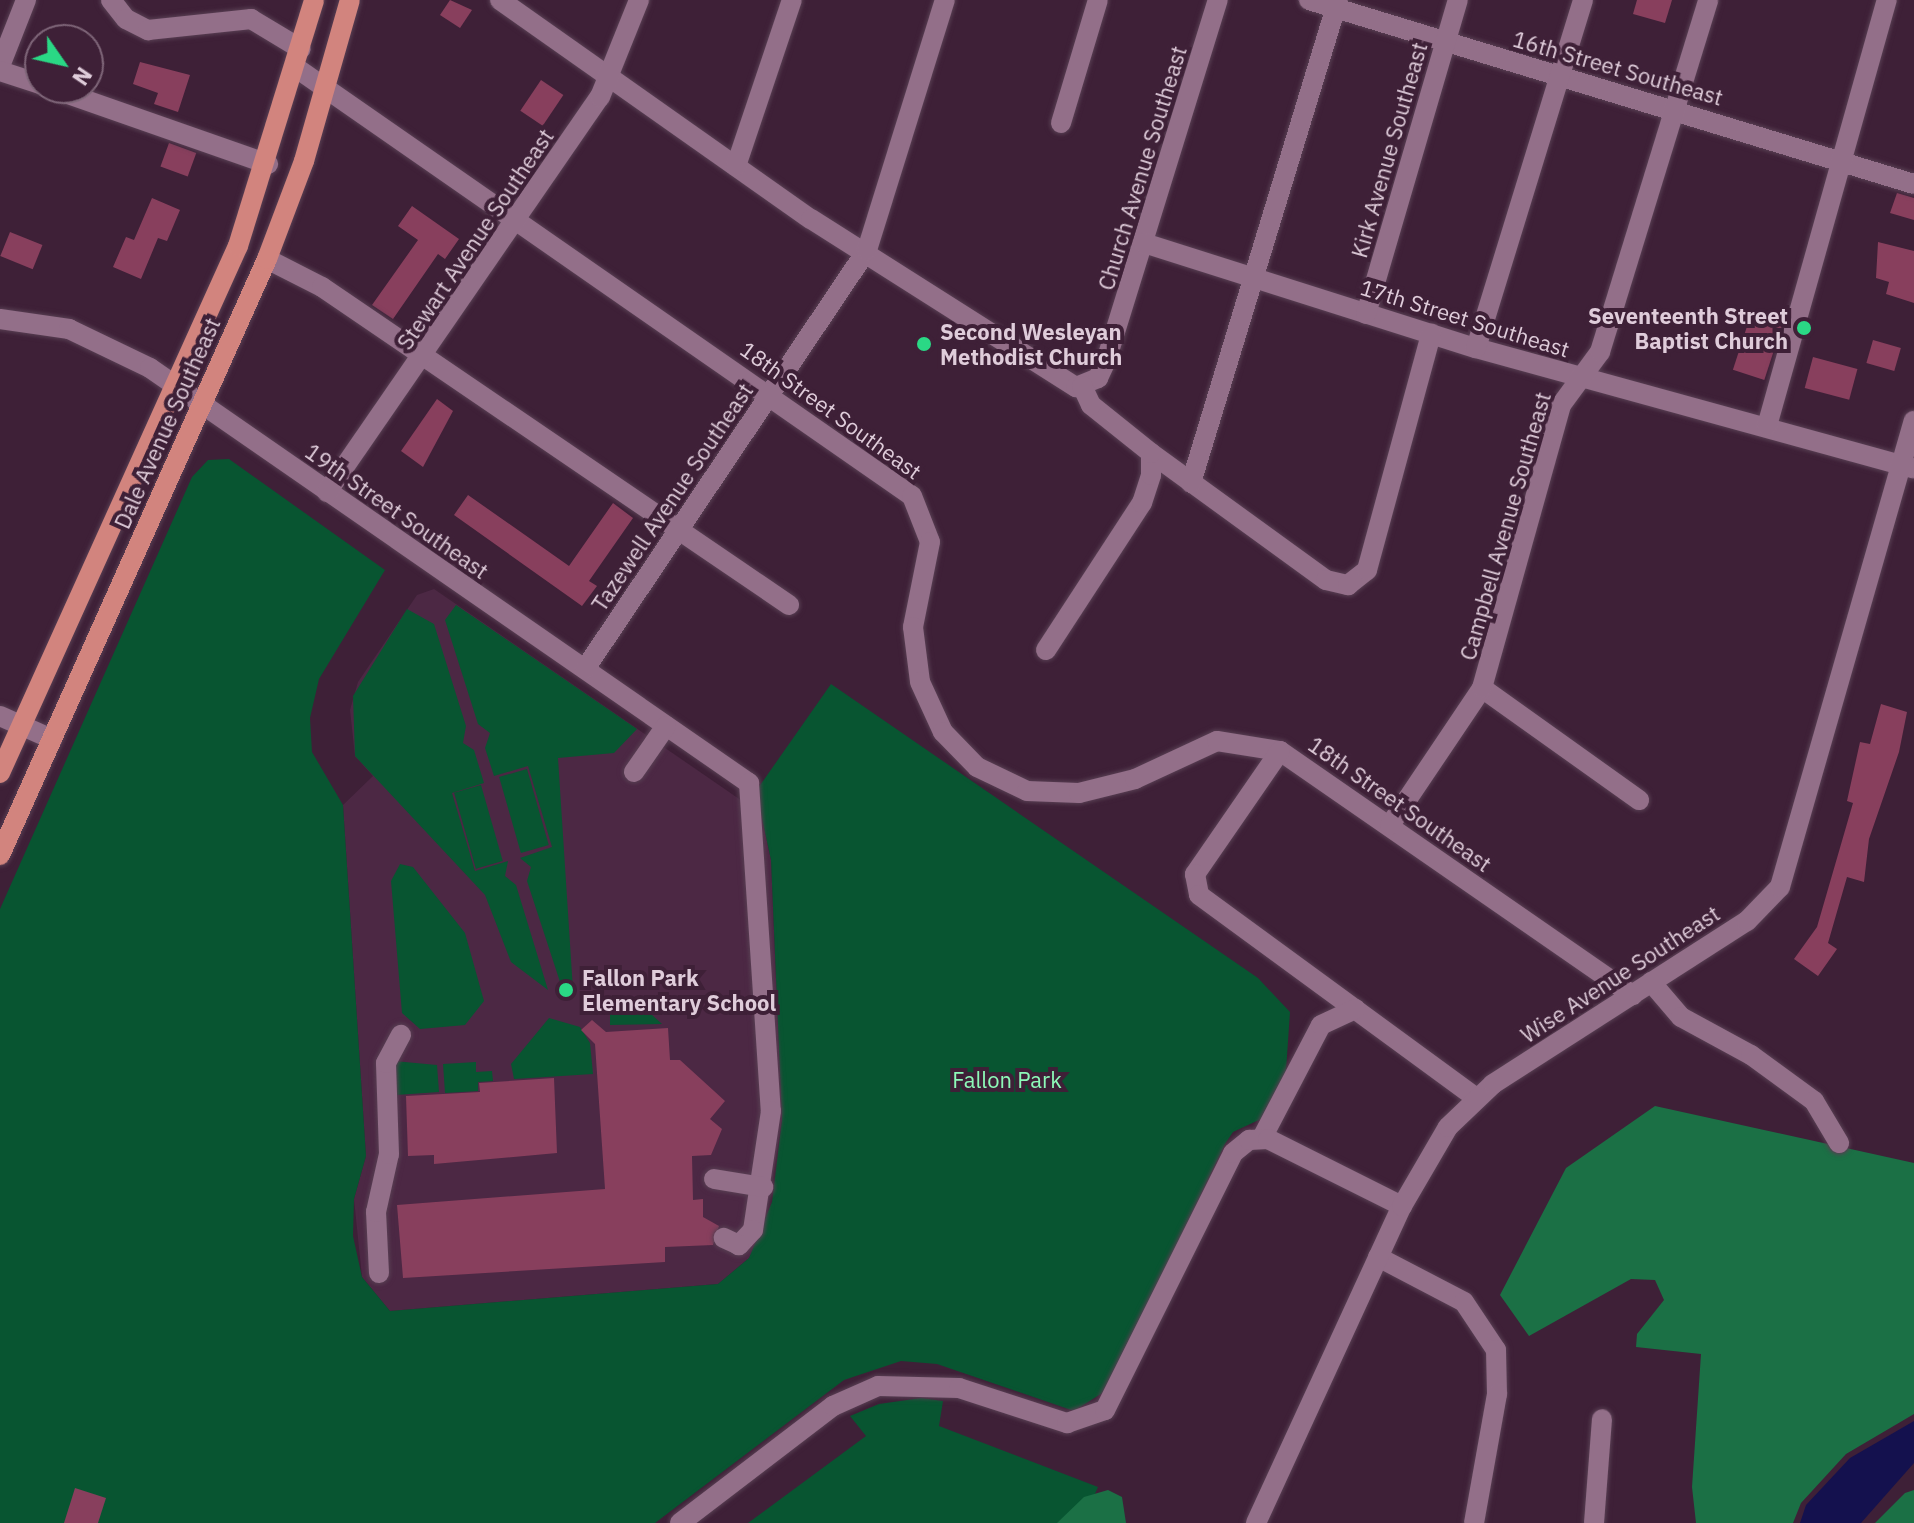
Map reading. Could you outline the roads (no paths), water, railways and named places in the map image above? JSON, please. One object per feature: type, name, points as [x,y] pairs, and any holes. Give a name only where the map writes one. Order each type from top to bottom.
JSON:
[{"type":"main road","name":"Dale Avenue Southeast","points":[[0,773],[175,386],[268,164],[314,0]]},
{"type":"main road","name":"Dale Avenue Southeast","points":[[0,855],[267,259],[325,87],[350,0]]},
{"type":"street","points":[[24,78],[0,69],[26,0]]},
{"type":"street","name":"18th Street Southeast","points":[[111,0],[126,19],[148,30],[251,19],[298,58],[325,87],[901,485],[923,512],[930,542],[913,627],[920,682],[943,732],[977,767],[1027,791],[1079,793],[1135,779],[1217,741],[1280,751],[1633,995]]},
{"type":"street","points":[[500,0],[736,166],[1066,384],[1082,386],[1091,405],[1151,453],[1326,580],[1348,585],[1360,579],[1431,334]]},
{"type":"street","name":"Stewart Avenue Southeast","points":[[327,492],[423,359],[610,78],[639,0]]},
{"type":"street","points":[[736,166],[792,0]]},
{"type":"street","name":"Tazewell Avenue Southeast","points":[[585,669],[867,250],[945,0]]},
{"type":"street","points":[[1061,123],[1098,0]]},
{"type":"street","name":"Church Avenue Southeast","points":[[1082,386],[1098,378],[1106,361],[1218,0]]},
{"type":"street","name":"16th Street Southeast","points":[[1309,0],[1337,4],[1559,78],[1674,108],[1914,184]]},
{"type":"street","name":"Kirk Avenue Southeast","points":[[1366,314],[1458,0]]},
{"type":"street","points":[[1476,348],[1583,0]]},
{"type":"street","name":"Campbell Avenue Southeast","points":[[1390,825],[1482,688],[1561,405],[1600,352],[1708,0]]},
{"type":"street","points":[[1767,426],[1887,0]]},
{"type":"street","points":[[1191,483],[1337,4]]},
{"type":"street","points":[[97,104],[268,164]]},
{"type":"street","name":"17th Street Southeast","points":[[1144,243],[1476,348],[1908,467]]},
{"type":"street","points":[[267,259],[322,287],[423,359],[789,605]]},
{"type":"street","name":"19th Street Southeast","points":[[0,319],[83,334],[175,386],[749,783],[771,1111],[763,1187]]},
{"type":"street","name":"Wise Avenue Southeast","points":[[1256,1523],[1428,1155],[1476,1098],[1747,921],[1791,865],[1908,467],[1914,421]]},
{"type":"street","points":[[1046,650],[1142,503],[1151,453]]},
{"type":"street","points":[[1482,688],[1639,800]]},
{"type":"street","points":[[0,716],[52,739]]},
{"type":"street","points":[[634,772],[666,726]]},
{"type":"street","points":[[1280,751],[1194,884],[1199,895],[1476,1098]]},
{"type":"street","points":[[1651,982],[1681,1017],[1751,1055],[1814,1101],[1839,1143]]},
{"type":"street","points":[[680,1523],[833,1406],[878,1386],[959,1388],[1054,1422],[1094,1417],[1116,1398],[1233,1153],[1262,1138],[1321,1025],[1356,1009]]},
{"type":"street","points":[[379,1273],[376,1212],[389,1154],[386,1063],[401,1035]]},
{"type":"street","points":[[1262,1138],[1402,1206]]},
{"type":"street","points":[[714,1179],[763,1187],[747,1241],[739,1245],[724,1238]]},
{"type":"street","points":[[1378,1257],[1464,1302],[1496,1350],[1497,1394],[1474,1523]]},
{"type":"street","points":[[1594,1523],[1602,1419]]},
{"type":"place","name":"Seventeenth Street Baptist Church","points":[[1804,328]]},
{"type":"place","name":"Second Wesleyan Methodist Church","points":[[924,344]]},
{"type":"place","name":"Fallon Park Elementary School","points":[[566,990]]},
{"type":"park label","name":"Fallon Park","points":[[1007,1080]]}]
